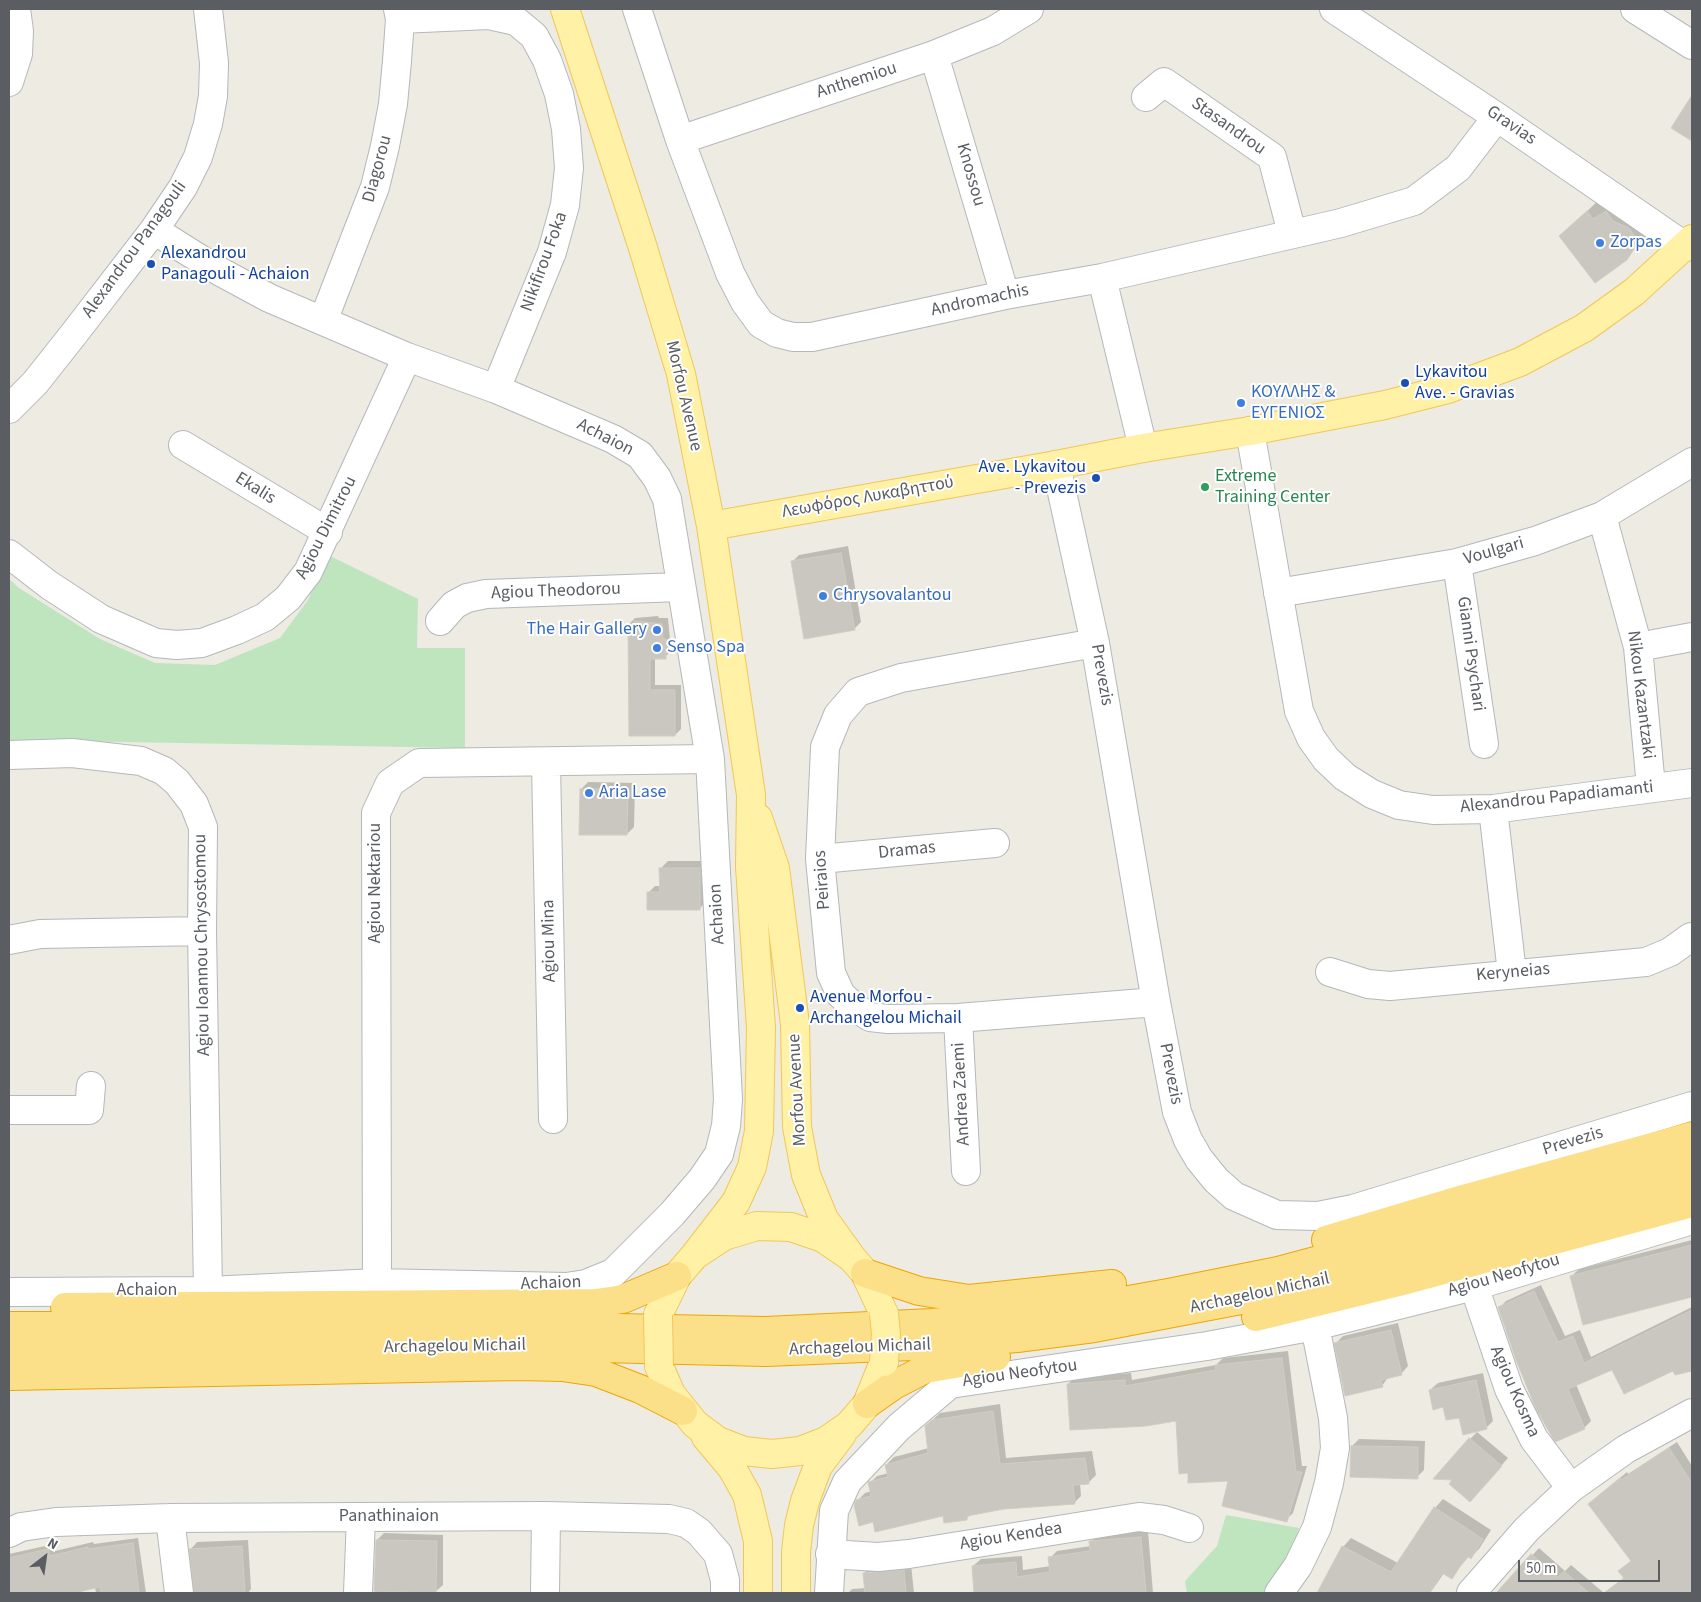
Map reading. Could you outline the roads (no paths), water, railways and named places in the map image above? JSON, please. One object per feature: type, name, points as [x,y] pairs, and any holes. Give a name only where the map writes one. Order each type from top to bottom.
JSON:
[{"type":"highway","points":[[858,1265],[920,1291],[969,1298],[1091,1288],[1275,1255],[1460,1200],[1692,1136]]},
{"type":"highway","name":"Archagelou Michail","points":[[9,1326],[517,1326],[766,1331],[932,1323],[1010,1317],[1119,1302],[1278,1271],[1692,1160]]},
{"type":"highway","name":"Archagelou Michail","points":[[9,1354],[517,1346],[766,1352],[936,1345],[1017,1338],[1094,1328],[1284,1292],[1692,1182]]},
{"type":"highway","points":[[867,1404],[894,1385],[934,1366],[1095,1345],[1290,1310],[1692,1204]]},
{"type":"highway","points":[[9,1307],[596,1303],[623,1299],[677,1276]]},
{"type":"highway","points":[[9,1376],[509,1366],[562,1367],[596,1372],[640,1389],[689,1418]]},
{"type":"main road","name":"Morfou Avenue","points":[[566,9],[643,248],[681,374],[711,526],[750,795],[750,867],[761,1028],[760,1131],[752,1167],[736,1202],[695,1255]]},
{"type":"main road","name":"Λεωφόρος Λυκαβηττού","points":[[711,526],[1143,448],[1250,431],[1385,405],[1448,389],[1520,362],[1584,328],[1634,292],[1689,243]]},
{"type":"main road","name":"Morfou Avenue","points":[[750,795],[775,868],[795,1024],[797,1127],[806,1175],[824,1220],[858,1265],[884,1314],[886,1334],[884,1362],[867,1404]]},
{"type":"main road","points":[[758,1593],[758,1541],[747,1495],[732,1468],[689,1418],[672,1394],[659,1366],[658,1314],[677,1276],[695,1255],[724,1236],[757,1226],[791,1227],[823,1238],[858,1265]]},
{"type":"main road","points":[[796,1593],[796,1552],[805,1501],[818,1466],[867,1404]]},
{"type":"main road","points":[[689,1418],[718,1441],[744,1451],[772,1454],[800,1451],[826,1441],[849,1425]]},
{"type":"street","points":[[9,82],[18,54],[19,31],[16,9]]},
{"type":"street","name":"Alexandrou Panagouli","points":[[9,409],[57,356],[154,230],[184,187],[198,157],[208,124],[213,96],[214,63],[208,9]]},
{"type":"street","name":"Andromachis","points":[[637,9],[680,140],[730,272],[745,302],[761,324],[777,333],[812,337],[1005,295],[1102,278],[1341,223],[1414,201],[1458,168],[1497,117]]},
{"type":"street","name":"Anthemiou","points":[[680,140],[934,55],[993,31],[1029,9]]},
{"type":"street","name":"Gravias","points":[[1334,9],[1689,243]]},
{"type":"street","points":[[1635,9],[1692,46]]},
{"type":"street","name":"Diagorou","points":[[323,321],[375,187],[393,104],[399,14]]},
{"type":"street","name":"Nikifirou Foka","points":[[399,14],[489,15],[516,22],[534,36],[547,60],[559,94],[566,129],[569,168],[565,205],[552,252],[496,389]]},
{"type":"street","name":"Knossou","points":[[934,55],[1005,295]]},
{"type":"street","name":"Stasandrou","points":[[1146,97],[1164,82],[1272,157],[1292,233]]},
{"type":"street","name":"Achaion","points":[[9,1292],[208,1291],[377,1282],[566,1287],[586,1284],[612,1273],[644,1244],[702,1180],[719,1154],[726,1126],[728,1099],[710,759],[668,499],[657,478],[640,455],[613,439],[496,389],[407,357],[269,298],[219,271],[154,230]]},
{"type":"street","points":[[1102,278],[1143,448]]},
{"type":"street","name":"Agiou Dimitrou","points":[[9,554],[49,585],[101,619],[156,643],[178,645],[202,643],[264,617],[288,598],[308,572],[407,357]]},
{"type":"street","name":"Alexandrou Papadiamanti","points":[[1250,431],[1299,712],[1311,738],[1326,759],[1345,777],[1372,794],[1399,805],[1433,810],[1493,809],[1692,783]]},
{"type":"street","name":"Ekalis","points":[[183,445],[328,532]]},
{"type":"street","name":"Voulgari","points":[[1278,593],[1457,563],[1535,541],[1602,516],[1692,462]]},
{"type":"street","name":"Prevezis","points":[[1056,465],[1095,643],[1156,1002],[1177,1112],[1188,1140],[1216,1180],[1234,1196],[1278,1215],[1318,1216],[1353,1209],[1692,1106]]},
{"type":"street","name":"Nikou Kazantzaki","points":[[1602,516],[1638,647],[1651,787]]},
{"type":"street","name":"Gianni Psychari","points":[[1457,563],[1484,744]]},
{"type":"street","name":"Agiou Theodorou","points":[[440,621],[454,605],[467,598],[486,594],[681,587]]},
{"type":"street","points":[[1638,647],[1692,637]]},
{"type":"street","name":"Peiraios","points":[[1095,643],[901,678],[858,692],[838,715],[825,747],[820,860],[831,973],[841,994],[856,1008],[870,1016],[888,1019],[958,1018],[1156,1002]]},
{"type":"street","name":"Agiou Ioannou Chrysostomou","points":[[9,755],[72,753],[141,761],[164,771],[177,782],[194,804],[203,827],[202,931],[208,1291]]},
{"type":"street","name":"Agiou Nektariou","points":[[377,1282],[376,813],[390,783],[418,763],[546,763],[710,759]]},
{"type":"street","name":"Agiou Mina","points":[[546,763],[553,1119]]},
{"type":"street","points":[[1493,809],[1512,973]]},
{"type":"street","name":"Dramas","points":[[820,860],[995,843]]},
{"type":"street","points":[[9,940],[40,934],[202,931]]},
{"type":"street","name":"Keryneias","points":[[1330,972],[1368,984],[1390,986],[1512,973],[1646,962],[1670,952],[1691,936]]},
{"type":"street","name":"Andrea Zaemi","points":[[958,1018],[966,1171]]},
{"type":"street","points":[[9,1110],[89,1110],[91,1086]]},
{"type":"street","name":"Agiou Neofytou","points":[[829,1593],[834,1511],[847,1482],[899,1427],[950,1384],[1207,1346],[1315,1326],[1474,1286],[1692,1220]]},
{"type":"street","name":"Agiou Kosma","points":[[1474,1286],[1508,1389],[1534,1440],[1571,1488]]},
{"type":"street","points":[[1279,1593],[1298,1566],[1317,1527],[1329,1483],[1335,1448],[1333,1418],[1315,1326]]},
{"type":"street","points":[[1471,1593],[1527,1529],[1571,1488],[1626,1449],[1692,1413]]},
{"type":"street","points":[[545,1593],[546,1516]]},
{"type":"street","name":"Panathinaion","points":[[9,1533],[21,1527],[56,1522],[170,1518],[546,1516],[669,1519],[686,1524],[699,1532],[718,1554],[725,1593]]},
{"type":"street","points":[[358,1593],[361,1517]]},
{"type":"street","name":"Agiou Kendea","points":[[830,1554],[878,1557],[909,1554],[1139,1517],[1164,1520],[1189,1528]]},
{"type":"street","points":[[170,1518],[179,1593]]},
{"type":"place","name":"Zorpas","points":[[1600,243]]},
{"type":"place","name":"Alexandrou Panagouli - Achaion","points":[[151,264]]},
{"type":"place","name":"Lykavitou Ave. - Gravias","points":[[1405,383]]},
{"type":"place","name":"ΚΟΥΛΛΗΣ & ΕΥΓΕΝΙΟΣ","points":[[1241,403]]},
{"type":"place","name":"Ave. Lykavitou - Prevezis","points":[[1096,478]]},
{"type":"place","name":"Extreme Training Center","points":[[1205,487]]},
{"type":"place","name":"Chrysovalantou","points":[[823,596]]},
{"type":"place","name":"The Hair Gallery","points":[[657,630]]},
{"type":"place","name":"Senso Spa","points":[[657,648]]},
{"type":"place","name":"Aria Lase","points":[[589,793]]},
{"type":"place","name":"Avenue Morfou - Archangelou Michail","points":[[800,1008]]}]
